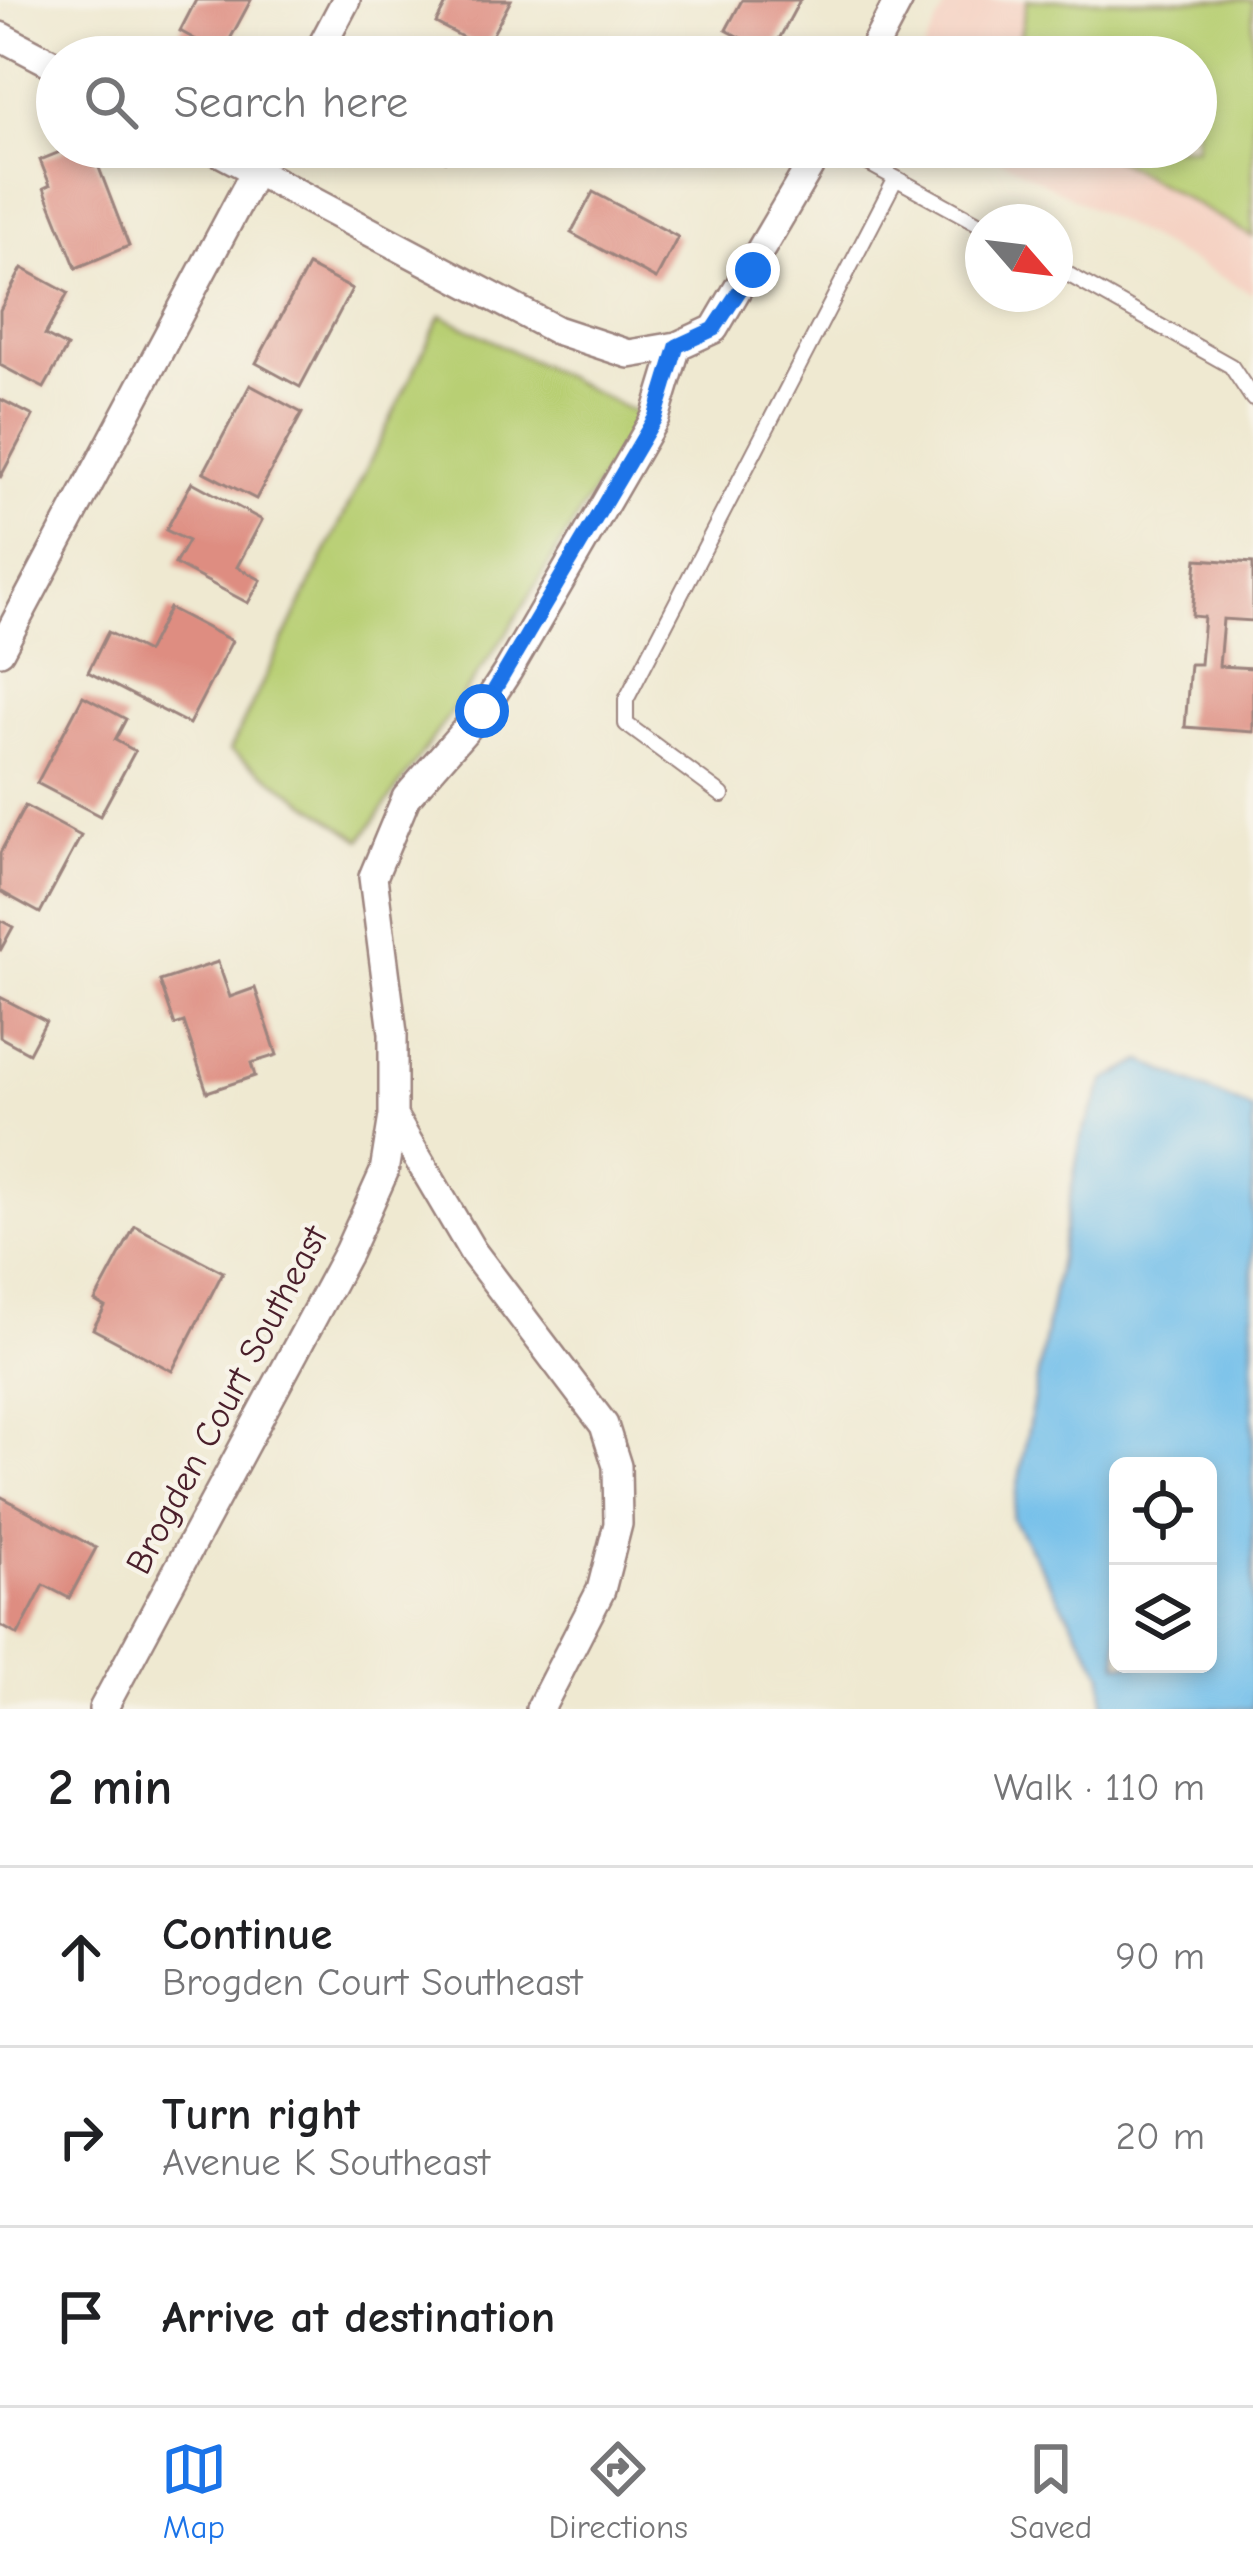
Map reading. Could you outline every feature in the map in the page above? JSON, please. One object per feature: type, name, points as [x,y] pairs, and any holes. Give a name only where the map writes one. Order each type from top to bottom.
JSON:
[{"type":"street","points":[[327,36],[346,0]]},
{"type":"street","points":[[880,36],[899,0]]},
{"type":"street","points":[[0,36],[36,55]]},
{"type":"street","points":[[0,651],[257,168]]},
{"type":"street","points":[[277,168],[556,330],[629,354],[677,346],[714,329],[809,168]]},
{"type":"street","name":"Brogden Court Southeast","points":[[103,1709],[348,1252],[384,1172],[393,1116],[393,1034],[373,877],[387,834],[406,798],[469,727],[508,671],[655,418],[677,346]]},
{"type":"street","points":[[393,1116],[473,1252],[604,1426],[617,1466],[618,1524],[601,1591],[540,1709]]},
{"type":"lane","points":[[878,168],[965,216]]},
{"type":"lane","points":[[722,795],[626,724],[626,700],[896,178]]},
{"type":"lane","points":[[1073,277],[1231,366],[1253,400]]},
{"type":"shaded area","points":[[949,0],[1253,0],[1253,294],[1016,168],[1217,168],[1217,36],[931,36]]},
{"type":"green space","points":[[1027,0],[1253,0],[1253,237],[1131,168],[1217,168],[1217,36],[1020,36]]},
{"type":"green space","points":[[441,315],[640,415],[508,631],[361,840],[230,750]]},
{"type":"water","points":[[1142,1061],[1253,1110],[1253,1709],[1104,1709],[1103,1674],[1012,1518],[1081,1138],[1105,1081]]},
{"type":"building","points":[[196,0],[251,0],[232,36],[189,36],[180,31]]},
{"type":"building","points":[[448,0],[511,0],[492,36],[460,36],[436,23]]},
{"type":"building","points":[[742,0],[800,0],[781,36],[737,36],[726,30]]},
{"type":"building","points":[[43,168],[99,168],[129,246],[76,268],[44,188],[50,185]]},
{"type":"building","points":[[593,192],[678,237],[656,279],[571,233]]},
{"type":"building","points":[[308,266],[352,289],[300,387],[256,363]]},
{"type":"building","points":[[22,268],[68,293],[45,335],[67,347],[44,388],[0,365],[0,310]]},
{"type":"building","points":[[250,385],[302,413],[256,499],[204,472]]},
{"type":"building","points":[[0,399],[33,416],[0,478]]},
{"type":"building","points":[[192,482],[262,520],[237,567],[261,580],[248,603],[175,564],[188,541],[166,530]]},
{"type":"building","points":[[1197,559],[1253,563],[1253,621],[1223,619],[1219,666],[1253,668],[1253,732],[1185,727],[1190,664],[1200,664],[1204,617],[1192,616]]},
{"type":"building","points":[[169,608],[232,641],[189,724],[88,672],[108,632],[147,652]]},
{"type":"building","points":[[83,696],[126,719],[115,740],[135,751],[100,816],[37,783]]},
{"type":"building","points":[[25,806],[81,836],[40,913],[0,891],[0,853]]},
{"type":"building","points":[[0,920],[13,927],[0,951]]},
{"type":"building","points":[[218,962],[230,997],[255,988],[277,1055],[251,1063],[255,1076],[207,1092],[184,1022],[175,1025],[160,981]]},
{"type":"building","points":[[0,997],[46,1021],[29,1053],[0,1037]]},
{"type":"building","points":[[135,1226],[223,1272],[172,1371],[93,1329],[105,1307],[95,1301]]},
{"type":"building","points":[[0,1496],[96,1548],[69,1598],[44,1585],[18,1635],[0,1625]]},
{"type":"route","points":[[482,711],[655,418],[677,346],[714,329],[753,270]]}]
